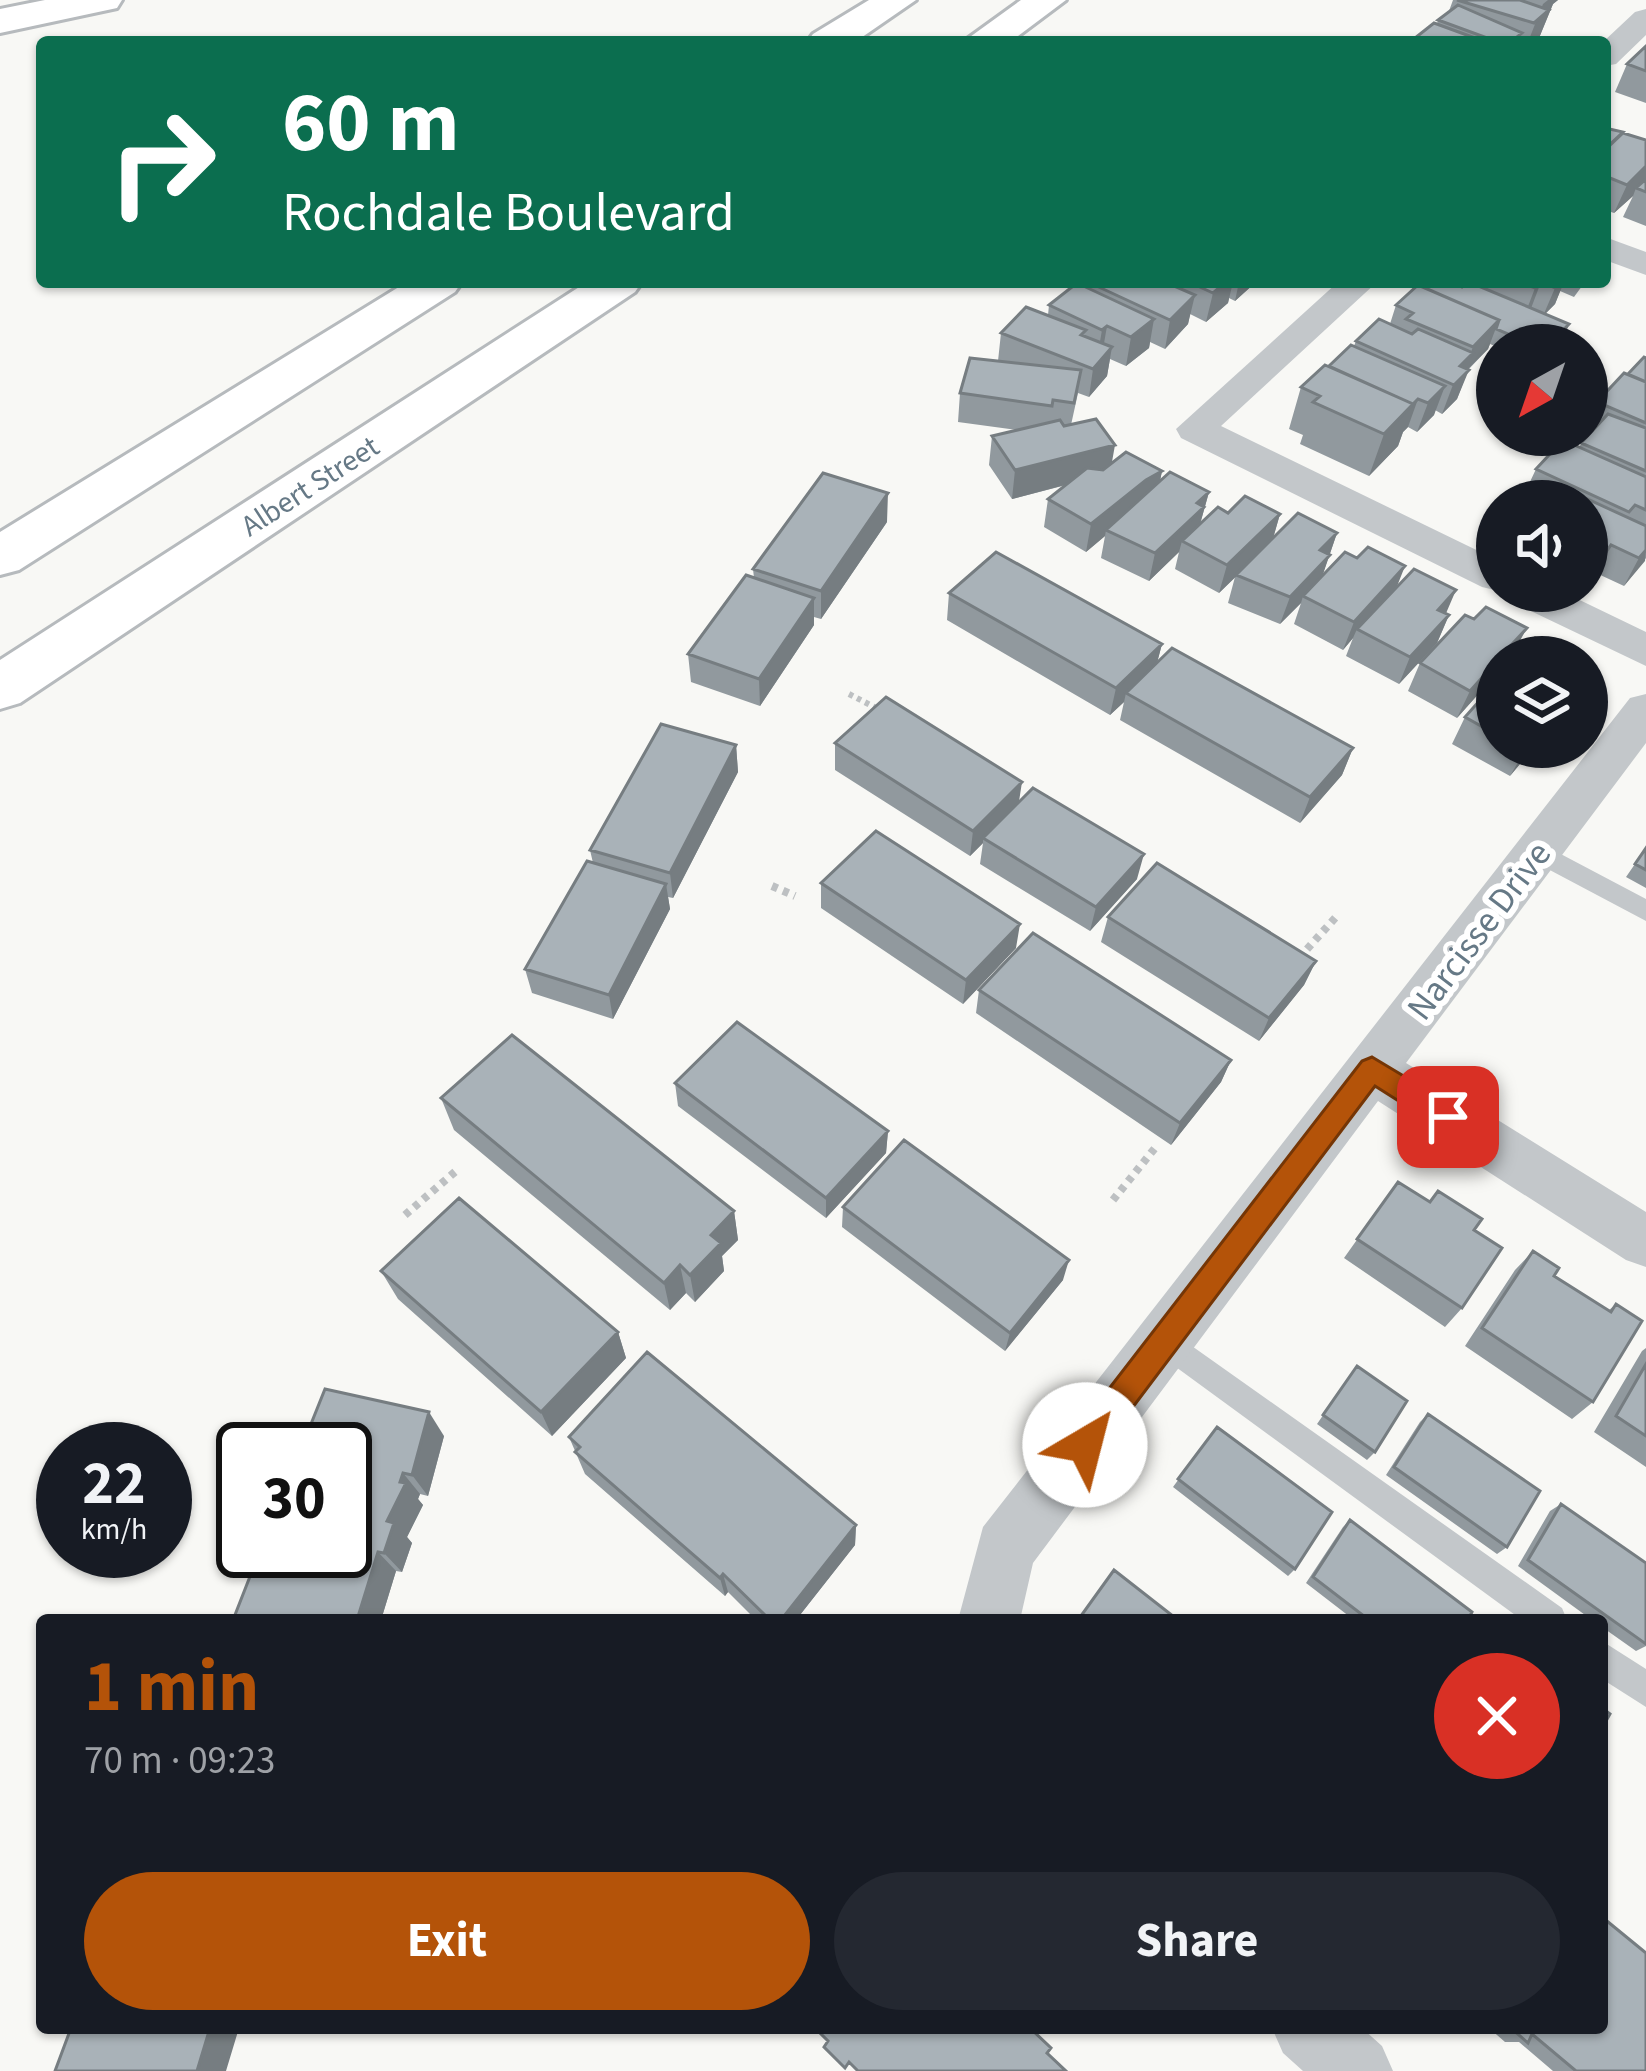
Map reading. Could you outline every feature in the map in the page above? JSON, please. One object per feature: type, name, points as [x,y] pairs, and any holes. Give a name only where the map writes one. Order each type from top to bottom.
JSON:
[{"type":"highway","points":[[0,21],[104,0]]},
{"type":"highway","points":[[837,36],[897,0]]},
{"type":"highway","points":[[992,36],[1047,0]]},
{"type":"highway","points":[[0,557],[429,288]]},
{"type":"highway","name":"Albert Street","points":[[0,688],[610,288]]},
{"type":"highway","points":[[0,736],[155,620],[304,490]]},
{"type":"street","points":[[1611,51],[1646,18]]},
{"type":"street","points":[[1611,250],[1646,264]]},
{"type":"street","points":[[1352,288],[1195,429],[1476,567]]},
{"type":"street","points":[[1569,612],[1646,650]]},
{"type":"street","name":"Narcisse Drive","points":[[990,1614],[1005,1549],[1646,710]]},
{"type":"street","points":[[1372,1069],[1646,1242]]},
{"type":"street","points":[[1316,2034],[1358,2071]]},
{"type":"lane","points":[[1538,852],[1646,911]]},
{"type":"lane","points":[[1165,1341],[1542,1614]]},
{"type":"lane","points":[[1608,1662],[1646,1690]]},
{"type":"path","points":[[849,694],[884,713]]},
{"type":"path","points":[[772,886],[795,896]]},
{"type":"path","points":[[1298,959],[1336,917]]},
{"type":"path","points":[[1112,1200],[1155,1148]]},
{"type":"path","points":[[405,1215],[456,1171]]},
{"type":"building","points":[[1457,0],[1520,0],[1549,10],[1534,23]]},
{"type":"building","points":[[1458,5],[1522,33],[1482,36],[1438,20]]},
{"type":"building","points":[[1434,23],[1470,36],[1418,36]]},
{"type":"building","points":[[1646,46],[1646,71],[1627,64]]},
{"type":"building","points":[[1623,133],[1646,140],[1646,166],[1627,185],[1611,178],[1611,144]]},
{"type":"building","points":[[1071,288],[1088,288],[1154,319],[1131,337],[1107,326],[1102,330],[1049,305]]},
{"type":"building","points":[[1101,288],[1179,288],[1195,295],[1170,320]]},
{"type":"building","points":[[1415,288],[1425,288],[1499,320],[1476,324],[1473,347],[1406,319],[1413,313],[1396,305]]},
{"type":"building","points":[[1425,288],[1483,288],[1569,324],[1498,324],[1499,320]]},
{"type":"building","points":[[1026,307],[1086,330],[1081,335],[1112,347],[1093,369],[1001,333]]},
{"type":"building","points":[[1379,319],[1412,334],[1418,329],[1473,353],[1460,366],[1469,370],[1454,385],[1356,341]]},
{"type":"building","points":[[1351,345],[1445,386],[1428,403],[1418,399],[1413,404],[1329,366]]},
{"type":"building","points":[[970,358],[1081,370],[1074,403],[1053,400],[1052,406],[960,393]]},
{"type":"building","points":[[1646,358],[1646,382],[1628,374]]},
{"type":"building","points":[[1325,365],[1413,404],[1384,434],[1313,402],[1320,396],[1301,387]]},
{"type":"building","points":[[1624,373],[1646,382],[1646,423],[1608,407],[1608,390]]},
{"type":"building","points":[[1608,414],[1646,428],[1646,471],[1608,455]]},
{"type":"building","points":[[1096,419],[1115,445],[1015,470],[992,436],[1060,420],[1064,426]]},
{"type":"building","points":[[1126,452],[1162,471],[1091,524],[1048,499],[1087,468],[1103,470]]},
{"type":"building","points":[[1548,456],[1599,456],[1646,477],[1646,510],[1635,505],[1629,512],[1608,502],[1608,480],[1560,480],[1536,469]]},
{"type":"building","points":[[1170,472],[1209,492],[1197,503],[1204,507],[1155,553],[1106,530]]},
{"type":"building","points":[[823,473],[888,493],[821,591],[753,569]]},
{"type":"building","points":[[1245,496],[1280,514],[1227,565],[1182,541],[1218,507],[1228,513]]},
{"type":"building","points":[[1608,508],[1646,526],[1646,550],[1639,558],[1611,545],[1608,549]]},
{"type":"building","points":[[1298,513],[1337,533],[1320,550],[1330,555],[1290,597],[1236,575]]},
{"type":"building","points":[[1368,547],[1405,566],[1354,622],[1303,596],[1345,552],[1357,558]]},
{"type":"building","points":[[996,552],[1162,644],[1116,688],[949,593]]},
{"type":"building","points":[[1414,569],[1456,590],[1438,610],[1449,615],[1410,657],[1357,629]]},
{"type":"building","points":[[746,575],[814,598],[759,679],[688,654]]},
{"type":"building","points":[[1481,612],[1496,612],[1527,628],[1520,636],[1476,636],[1476,684],[1470,691],[1420,663],[1465,615],[1474,619]]},
{"type":"building","points":[[1172,648],[1353,748],[1310,797],[1126,693]]},
{"type":"building","points":[[886,697],[1022,782],[973,831],[835,743]]},
{"type":"building","points":[[1476,705],[1476,723],[1465,717]]},
{"type":"building","points":[[661,724],[736,745],[670,873],[590,850]]},
{"type":"building","points":[[1033,788],[1144,854],[1096,907],[983,838]]},
{"type":"building","points":[[876,831],[1020,924],[966,980],[821,883]]},
{"type":"building","points":[[1646,848],[1646,870],[1635,864]]},
{"type":"building","points":[[587,861],[666,884],[609,995],[525,969]]},
{"type":"building","points":[[1157,863],[1316,961],[1269,1018],[1108,917]]},
{"type":"building","points":[[1033,933],[1231,1060],[1180,1123],[979,990]]},
{"type":"building","points":[[737,1022],[888,1131],[826,1198],[675,1083]]},
{"type":"building","points":[[512,1035],[734,1211],[711,1235],[721,1243],[690,1275],[680,1265],[664,1283],[441,1098]]},
{"type":"building","points":[[904,1140],[1069,1260],[1010,1333],[843,1207]]},
{"type":"building","points":[[1398,1182],[1430,1202],[1438,1191],[1482,1219],[1474,1230],[1502,1248],[1462,1308],[1357,1239]]},
{"type":"building","points":[[459,1198],[618,1332],[541,1412],[381,1271]]},
{"type":"building","points":[[1533,1251],[1559,1268],[1554,1276],[1611,1312],[1616,1304],[1642,1321],[1593,1402],[1482,1328]]},
{"type":"building","points":[[647,1352],[856,1525],[786,1614],[764,1614],[723,1574],[720,1578],[575,1452],[580,1447],[569,1437]]},
{"type":"building","points":[[1646,1364],[1646,1436],[1616,1416]]},
{"type":"building","points":[[1357,1366],[1407,1401],[1375,1452],[1323,1415]]},
{"type":"building","points":[[325,1389],[429,1412],[412,1475],[403,1473],[400,1482],[406,1483],[387,1521],[394,1523],[384,1553],[378,1552],[372,1571],[372,1422],[312,1422]]},
{"type":"building","points":[[1428,1414],[1540,1491],[1507,1547],[1394,1467]]},
{"type":"building","points":[[1217,1427],[1332,1512],[1295,1569],[1178,1479]]},
{"type":"building","points":[[1561,1504],[1646,1563],[1646,1644],[1608,1614],[1528,1560]]},
{"type":"building","points":[[1350,1520],[1472,1612],[1361,1614],[1313,1577]]},
{"type":"building","points":[[1114,1570],[1170,1614],[1082,1614]]},
{"type":"building","points":[[249,1578],[370,1578],[359,1614],[235,1614]]},
{"type":"building","points":[[1608,1922],[1646,1953],[1646,2071],[1576,2071],[1532,2034],[1608,2034]]},
{"type":"building","points":[[69,2034],[208,2034],[197,2071],[55,2071]]},
{"type":"building","points":[[821,2034],[1036,2034],[1066,2071],[858,2071],[849,2062],[845,2068],[824,2047],[828,2041]]},
{"type":"route","points":[[1085,1445],[1372,1069],[1448,1117]]}]
